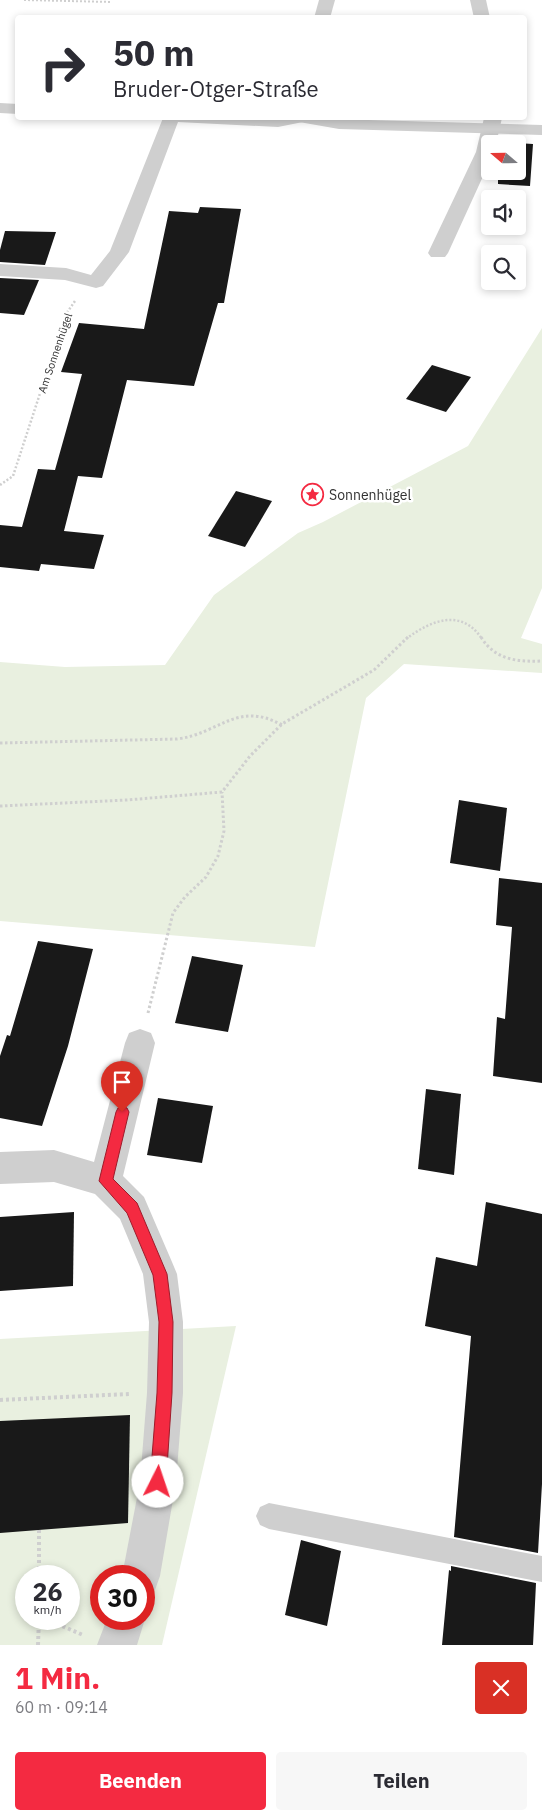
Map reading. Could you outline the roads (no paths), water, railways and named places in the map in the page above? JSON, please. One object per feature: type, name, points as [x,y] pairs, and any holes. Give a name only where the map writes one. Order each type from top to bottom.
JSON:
[{"type":"street","points":[[323,15],[327,0]]},
{"type":"street","points":[[478,0],[481,15]]},
{"type":"street","points":[[0,108],[15,109]]},
{"type":"street","points":[[0,270],[66,274],[96,282],[118,252],[170,120]]},
{"type":"street","points":[[230,120],[278,122],[288,120]]},
{"type":"street","points":[[317,120],[340,124],[492,123],[542,130]]},
{"type":"street","points":[[438,253],[492,123]]},
{"type":"street","points":[[106,1181],[140,1043]]},
{"type":"street","points":[[0,1168],[54,1166],[106,1181],[132,1208],[160,1274],[166,1322],[165,1393],[158,1482],[143,1565]]},
{"type":"street","points":[[103,1641],[114,1630]]},
{"type":"lane","points":[[270,1516],[542,1568]]},
{"type":"place","name":"Sonnenhügel","points":[[313,495]]}]
